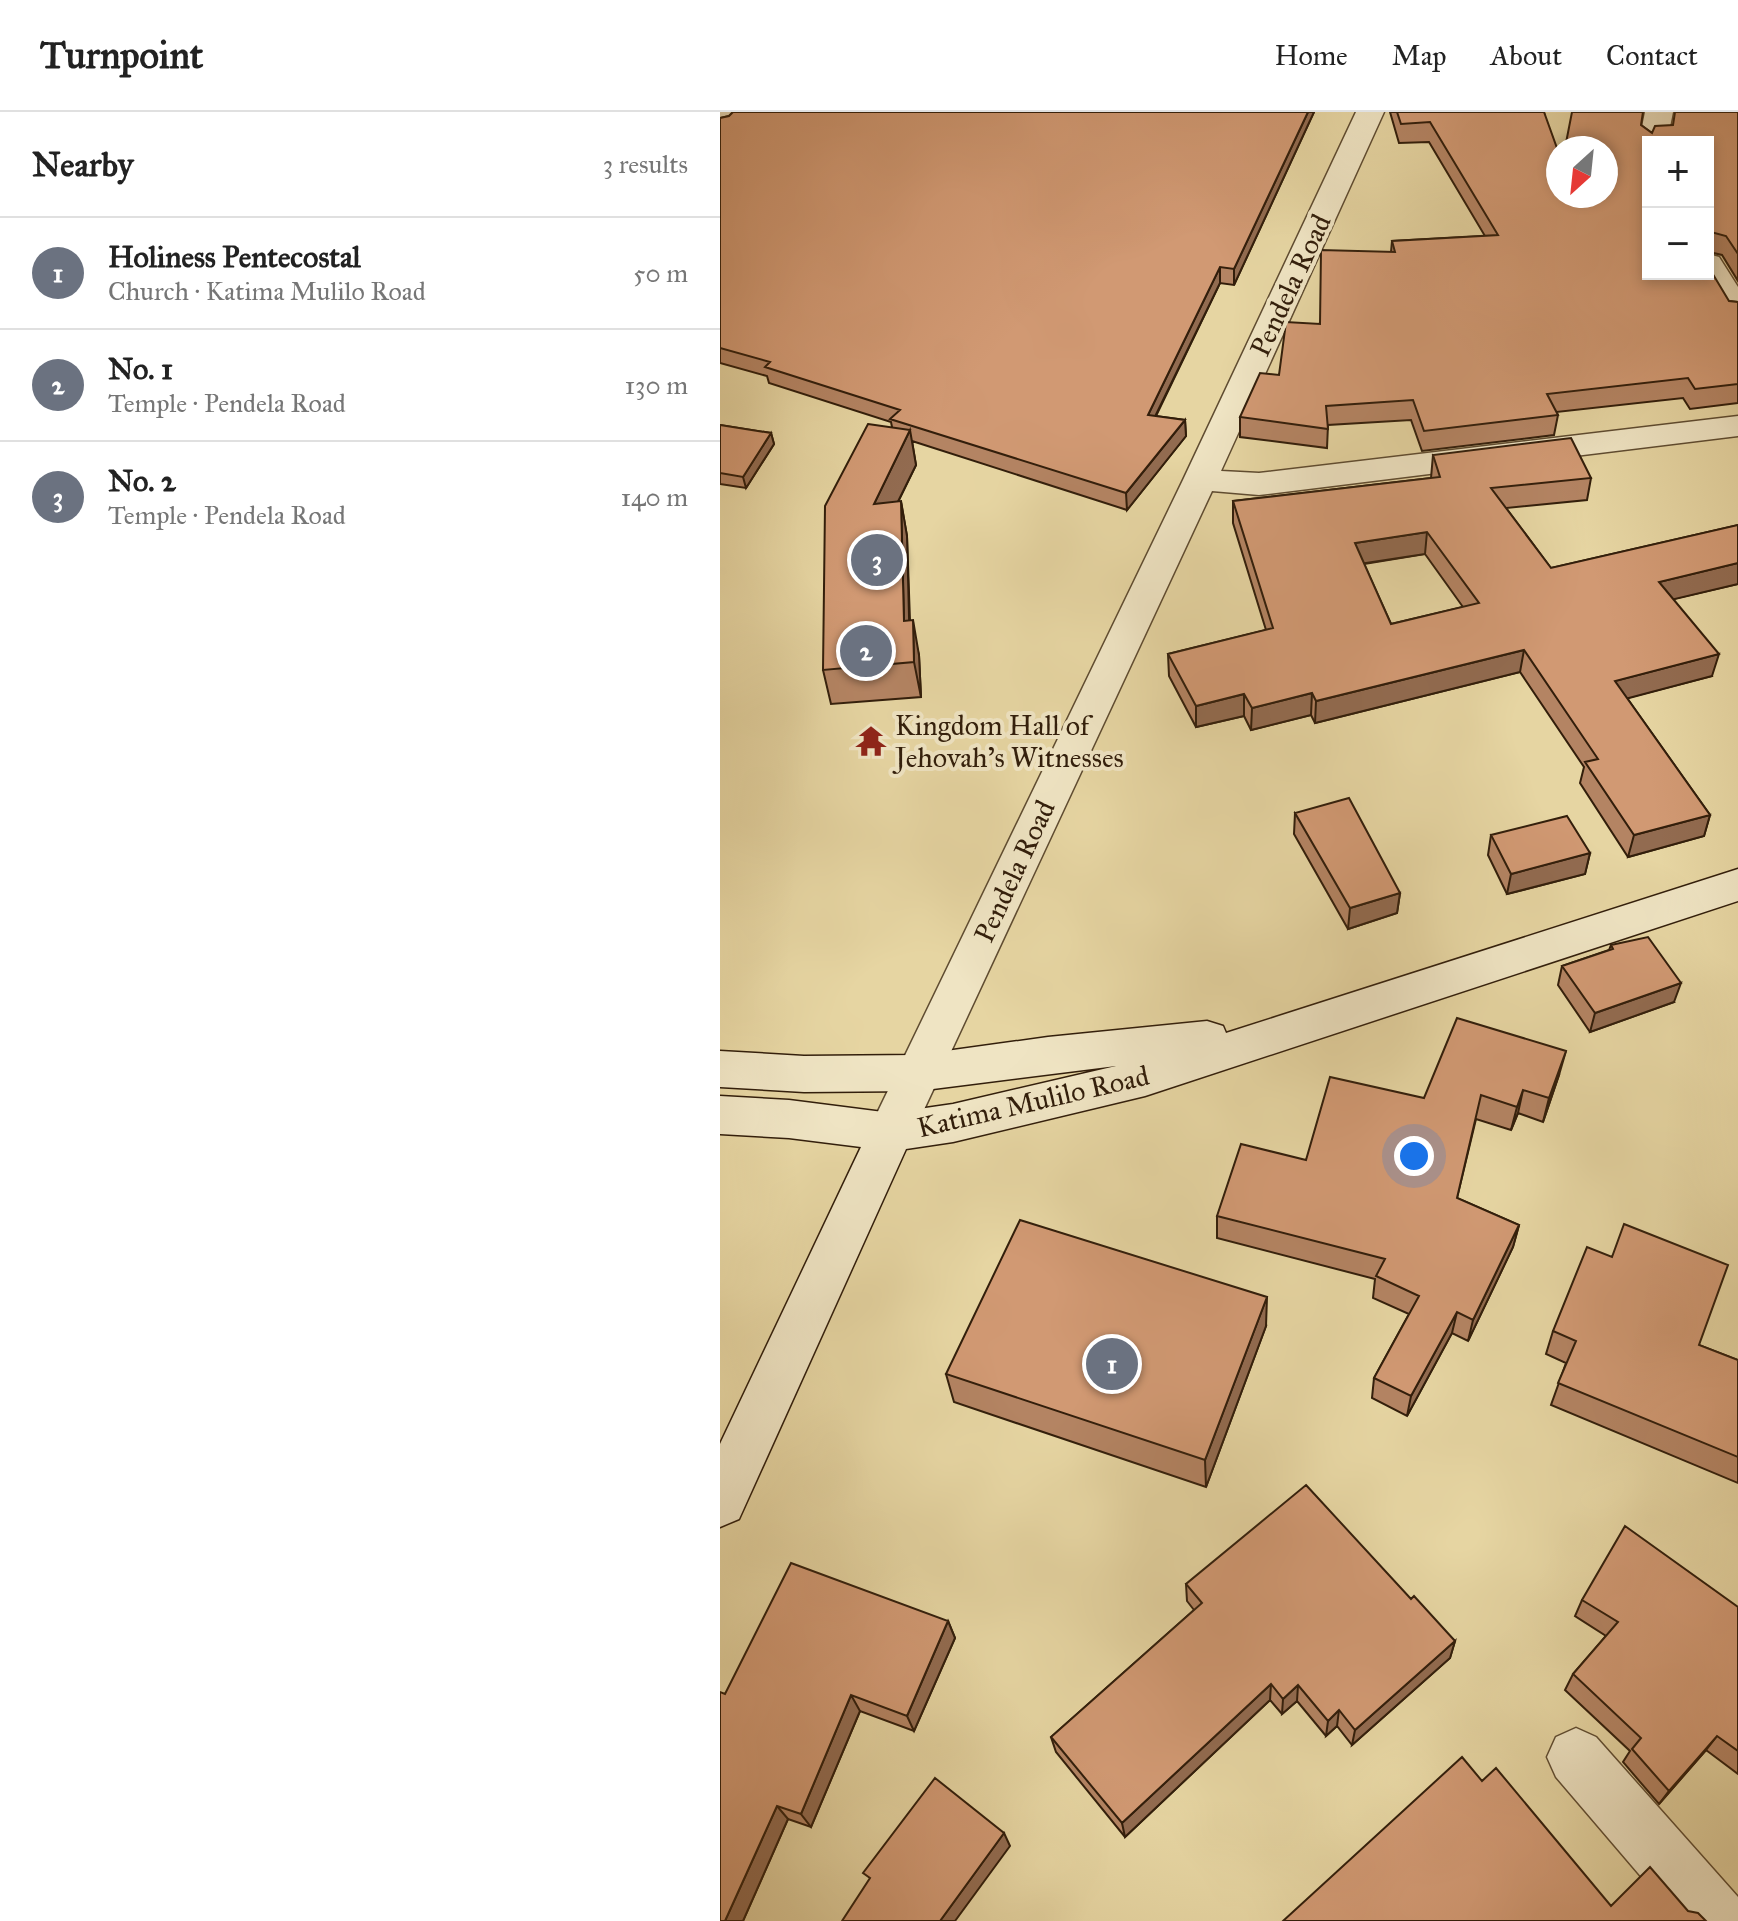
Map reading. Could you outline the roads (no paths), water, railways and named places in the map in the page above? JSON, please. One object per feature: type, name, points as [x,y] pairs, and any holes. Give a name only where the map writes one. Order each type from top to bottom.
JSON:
[{"type":"street","points":[[720,124],[732,112]]},
{"type":"street","name":"Pendela Road","points":[[720,1501],[917,1073],[1200,480],[1370,112]]},
{"type":"street","points":[[1654,136],[1659,112]]},
{"type":"street","points":[[1714,273],[1738,312]]},
{"type":"street","points":[[1200,480],[1259,484],[1738,426]]},
{"type":"street","name":"Katima Mulilo Road","points":[[720,1115],[789,1119],[891,1132],[953,1123],[1145,1078],[1738,885]]},
{"type":"street","name":"Katima Mulilo Road","points":[[720,1069],[804,1074],[917,1073],[1048,1055],[1293,1031]]},
{"type":"street","points":[[1576,1757],[1719,1921]]},
{"type":"place","name":"No. 2","points":[[877,560]]},
{"type":"place","name":"No. 1","points":[[866,651]]},
{"type":"place","name":"Kingdom Hall of Jehovah's Witnesses","points":[[871,741]]},
{"type":"place","name":"Holiness Pentecostal","points":[[1112,1364]]}]
